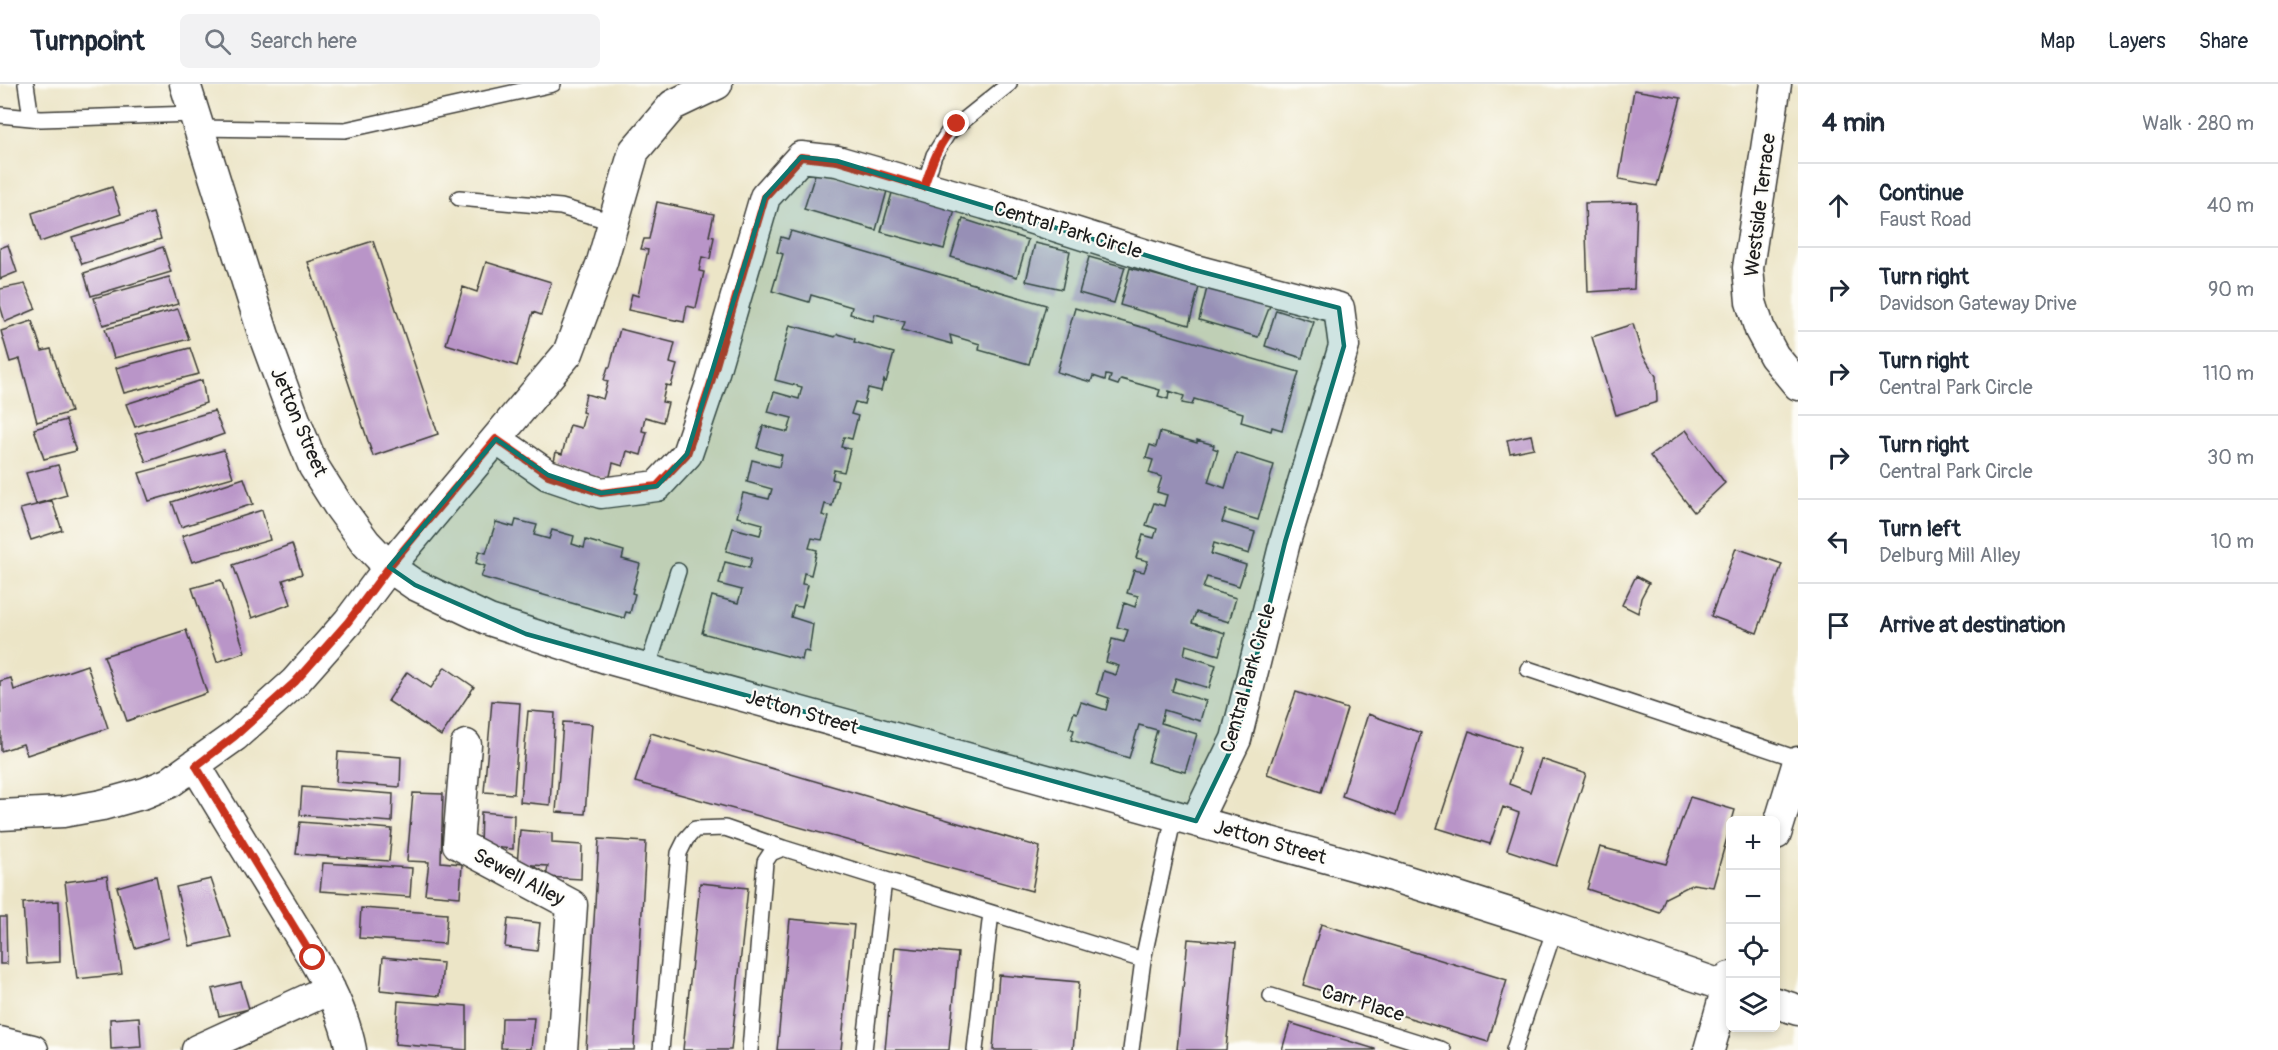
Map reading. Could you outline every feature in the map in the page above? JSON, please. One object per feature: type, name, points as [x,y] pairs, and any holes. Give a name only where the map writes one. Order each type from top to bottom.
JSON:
[{"type":"street","name":"Jetton Street","points":[[185,84],[264,336],[314,467],[366,543],[389,567],[415,585],[489,620],[525,634],[647,670],[1382,873],[1726,983]]},
{"type":"street","points":[[0,815],[63,812],[102,804],[161,787],[196,766],[235,736],[295,682],[348,622],[389,567],[568,353],[602,262],[633,151],[673,105],[717,84]]},
{"type":"street","name":"Westside Terrace","points":[[1776,84],[1748,268],[1751,302],[1760,330],[1774,356],[1798,385]]},
{"type":"street","name":"Central Park Circle","points":[[496,439],[548,475],[601,493],[657,486],[687,454],[710,386],[765,197],[801,157],[837,161],[1191,269],[1339,308],[1344,346],[1285,542],[1236,739],[1185,819]]},
{"type":"street","name":"Sewell Alley","points":[[466,745],[458,844],[572,905],[562,1050]]},
{"type":"street","points":[[1780,821],[1798,760]]},
{"type":"street","points":[[196,766],[330,989],[348,1032],[351,1050]]},
{"type":"street","points":[[197,1050],[330,989]]},
{"type":"street","points":[[1709,1050],[1726,994]]},
{"type":"street","points":[[1780,1004],[1798,1010]]},
{"type":"street","points":[[0,1042],[33,1050]]},
{"type":"lane","points":[[26,84],[32,118]]},
{"type":"lane","points":[[0,115],[32,118],[196,121],[345,130],[552,84]]},
{"type":"lane","points":[[924,187],[934,155],[948,133],[1009,84]]},
{"type":"lane","points":[[459,198],[561,207],[613,222]]},
{"type":"lane","points":[[647,670],[678,571]]},
{"type":"lane","points":[[1528,669],[1798,760]]},
{"type":"lane","points":[[1131,1050],[1143,960],[1185,819]]},
{"type":"lane","points":[[661,1050],[680,853],[686,839],[695,829],[724,828],[1143,960]]},
{"type":"lane","points":[[750,1050],[765,862],[771,853],[783,848]]},
{"type":"lane","points":[[864,1050],[884,880]]},
{"type":"lane","points":[[975,1050],[991,913]]},
{"type":"lane","points":[[1514,1050],[1554,928]]},
{"type":"lane","name":"Carr Place","points":[[1271,996],[1443,1050]]},
{"type":"highlighted area","points":[[801,157],[837,161],[1191,269],[1339,308],[1344,346],[1285,542],[1236,739],[1196,821],[526,634],[415,585],[389,567],[496,439],[548,475],[601,493],[657,486],[687,454],[765,197]]},
{"type":"building","points":[[1634,90],[1681,98],[1657,186],[1619,179]]},
{"type":"building","points":[[816,171],[887,191],[876,230],[804,209]]},
{"type":"building","points":[[112,187],[121,214],[40,242],[32,213]]},
{"type":"building","points":[[892,193],[955,210],[944,249],[881,232]]},
{"type":"building","points":[[657,202],[714,214],[709,236],[714,237],[710,259],[702,257],[699,271],[704,272],[696,308],[687,306],[684,322],[628,310],[632,294],[638,296],[648,250],[641,249],[644,239],[649,239]]},
{"type":"building","points":[[1637,202],[1634,289],[1588,292],[1585,203]]},
{"type":"building","points":[[153,213],[161,239],[82,264],[72,237]]},
{"type":"building","points":[[963,219],[1028,240],[1017,277],[951,257]]},
{"type":"building","points":[[791,231],[1046,305],[1029,364],[979,350],[980,344],[950,335],[952,344],[902,330],[905,322],[875,314],[873,321],[850,314],[852,307],[811,295],[809,302],[772,291],[783,254],[777,252],[781,237],[788,239]]},
{"type":"building","points":[[373,241],[438,434],[373,456],[308,262]]},
{"type":"building","points":[[1035,243],[1070,251],[1062,289],[1026,281]]},
{"type":"building","points":[[8,245],[17,272],[0,279],[0,248]]},
{"type":"building","points":[[163,247],[171,272],[91,296],[84,273]]},
{"type":"building","points":[[1089,257],[1125,267],[1114,303],[1079,293]]},
{"type":"building","points":[[486,262],[551,282],[541,315],[533,312],[517,366],[446,344],[463,287],[477,292]]},
{"type":"building","points":[[1130,268],[1199,287],[1189,325],[1120,305]]},
{"type":"building","points":[[169,277],[178,304],[103,325],[94,298]]},
{"type":"building","points":[[25,284],[36,309],[5,322],[0,305],[0,289]]},
{"type":"building","points":[[1208,284],[1271,303],[1258,337],[1199,320]]},
{"type":"building","points":[[1075,308],[1299,372],[1282,430],[1272,427],[1271,431],[1241,422],[1243,413],[1194,399],[1192,405],[1182,403],[1184,396],[1169,391],[1168,399],[1158,396],[1160,390],[1121,379],[1118,385],[1109,382],[1111,376],[1106,375],[1105,380],[1093,376],[1091,382],[1057,372]]},
{"type":"building","points":[[178,309],[189,339],[114,358],[105,329]]},
{"type":"building","points":[[1276,310],[1314,322],[1302,358],[1265,346]]},
{"type":"building","points":[[32,321],[42,351],[51,349],[71,412],[37,422],[20,359],[10,362],[1,331]]},
{"type":"building","points":[[1633,324],[1642,354],[1656,376],[1657,402],[1616,415],[1592,337]]},
{"type":"building","points":[[790,325],[835,337],[838,334],[855,339],[854,342],[894,353],[886,382],[884,380],[881,391],[868,388],[864,404],[855,402],[851,414],[858,416],[852,439],[844,437],[841,447],[850,449],[844,472],[834,470],[832,479],[838,481],[832,506],[825,504],[822,515],[829,517],[822,540],[812,538],[809,548],[817,550],[811,575],[804,573],[802,584],[808,585],[802,607],[794,606],[791,617],[813,624],[809,652],[804,651],[802,660],[702,633],[712,596],[738,603],[742,590],[719,584],[725,562],[749,568],[752,558],[726,551],[733,528],[760,535],[763,524],[737,517],[743,493],[769,499],[772,489],[747,482],[752,460],[779,467],[782,455],[757,448],[763,426],[788,432],[792,418],[768,412],[774,392],[799,399],[802,387],[775,380]]},
{"type":"building","points":[[620,329],[675,343],[670,363],[677,365],[671,386],[666,385],[662,402],[668,403],[663,422],[645,417],[642,431],[647,432],[641,455],[627,451],[623,466],[613,463],[609,480],[553,465],[556,452],[562,454],[570,425],[581,428],[586,394],[603,399],[608,381],[604,380],[608,367],[610,367]]},
{"type":"building","points":[[190,348],[199,374],[124,393],[116,368]]},
{"type":"building","points":[[202,380],[206,403],[135,427],[126,404]]},
{"type":"building","points":[[214,411],[224,434],[146,462],[135,434]]},
{"type":"building","points":[[66,420],[76,451],[44,459],[34,429]]},
{"type":"building","points":[[1686,430],[1725,483],[1694,512],[1650,456]]},
{"type":"building","points":[[1160,432],[1197,443],[1197,440],[1214,445],[1213,448],[1218,450],[1208,482],[1225,488],[1236,453],[1274,465],[1258,520],[1226,510],[1222,522],[1255,532],[1249,554],[1214,543],[1211,554],[1246,565],[1239,586],[1207,577],[1203,588],[1236,598],[1229,622],[1196,612],[1192,623],[1225,633],[1219,655],[1186,645],[1184,655],[1216,665],[1209,688],[1176,678],[1172,691],[1206,701],[1200,721],[1164,710],[1161,723],[1197,734],[1185,772],[1148,762],[1157,730],[1139,725],[1129,758],[1071,740],[1074,730],[1069,728],[1074,712],[1077,713],[1081,702],[1106,710],[1109,698],[1097,694],[1103,671],[1116,675],[1119,666],[1106,662],[1112,639],[1124,642],[1128,630],[1117,627],[1124,603],[1135,607],[1138,596],[1127,593],[1134,570],[1144,572],[1148,561],[1136,558],[1143,535],[1154,538],[1157,529],[1146,525],[1154,503],[1164,506],[1167,495],[1157,492],[1162,477],[1149,473],[1153,460],[1146,458],[1150,445],[1156,447]]},
{"type":"building","points":[[1531,435],[1534,448],[1510,453],[1507,440]]},
{"type":"building","points":[[224,450],[233,477],[149,501],[139,473]]},
{"type":"building","points":[[58,465],[67,495],[36,504],[26,473]]},
{"type":"building","points":[[244,478],[253,504],[181,527],[172,502]]},
{"type":"building","points":[[52,501],[62,530],[31,540],[20,509]]},
{"type":"building","points":[[262,510],[270,540],[192,562],[182,536]]},
{"type":"building","points":[[516,520],[537,525],[534,535],[549,539],[552,530],[574,536],[572,544],[584,548],[586,540],[624,551],[622,559],[640,564],[632,593],[635,594],[630,613],[626,612],[624,618],[481,577],[485,566],[476,563],[479,551],[486,553],[496,522],[514,527]]},
{"type":"building","points":[[292,544],[302,574],[283,580],[291,604],[252,618],[233,565]]},
{"type":"building","points":[[1736,548],[1782,564],[1757,633],[1711,616]]},
{"type":"building","points":[[1636,576],[1649,583],[1641,598],[1638,613],[1622,605]]},
{"type":"building","points":[[221,580],[245,652],[217,662],[192,588]]},
{"type":"building","points":[[186,630],[207,693],[127,721],[104,656]]},
{"type":"building","points":[[87,665],[108,728],[27,755],[23,744],[1,751],[0,681],[11,678],[14,690]]},
{"type":"building","points":[[445,667],[474,687],[441,736],[388,701],[407,672],[431,688]]},
{"type":"building","points":[[1296,692],[1347,709],[1321,792],[1267,774]]},
{"type":"building","points":[[492,701],[520,703],[514,794],[484,792]]},
{"type":"building","points":[[528,711],[555,713],[550,805],[520,802]]},
{"type":"building","points":[[1368,714],[1421,733],[1396,815],[1342,796]]},
{"type":"building","points":[[563,722],[592,724],[585,814],[556,812]]},
{"type":"building","points":[[1469,731],[1520,748],[1509,784],[1530,792],[1541,759],[1586,774],[1556,866],[1507,850],[1519,813],[1503,807],[1490,844],[1437,828]]},
{"type":"building","points":[[651,733],[1040,847],[1032,891],[635,782]]},
{"type":"building","points":[[338,752],[401,757],[400,787],[336,782]]},
{"type":"building","points":[[302,787],[393,794],[392,822],[300,815]]},
{"type":"building","points":[[413,793],[443,794],[441,862],[462,864],[460,897],[425,894],[429,862],[407,861]]},
{"type":"building","points":[[1690,797],[1735,810],[1733,816],[1726,816],[1726,842],[1713,887],[1693,884],[1665,898],[1660,913],[1587,889],[1600,847],[1666,864]]},
{"type":"building","points":[[481,812],[514,815],[513,849],[480,846]]},
{"type":"building","points":[[300,822],[392,829],[389,861],[296,854]]},
{"type":"building","points":[[520,830],[552,833],[552,843],[582,845],[581,879],[546,877],[548,866],[517,864]]},
{"type":"building","points":[[599,839],[646,842],[634,1050],[586,1050]]},
{"type":"building","points":[[323,863],[412,868],[410,897],[320,891]]},
{"type":"building","points":[[107,876],[122,974],[77,979],[65,882]]},
{"type":"building","points":[[156,876],[169,938],[135,948],[117,887]]},
{"type":"building","points":[[211,879],[231,937],[190,946],[176,887]]},
{"type":"building","points":[[700,883],[748,888],[731,1050],[683,1050]]},
{"type":"building","points":[[59,901],[60,962],[27,964],[23,903]]},
{"type":"building","points":[[361,908],[447,914],[445,944],[359,938]]},
{"type":"building","points":[[0,917],[6,917],[7,964],[0,964]]},
{"type":"building","points":[[508,919],[540,923],[537,951],[505,947]]},
{"type":"building","points":[[790,919],[854,925],[841,1050],[777,1050]]},
{"type":"building","points":[[1321,924],[1507,980],[1488,1042],[1303,985]]},
{"type":"building","points":[[1188,939],[1236,943],[1226,1050],[1177,1050]]},
{"type":"building","points":[[895,947],[958,953],[949,1050],[885,1050]]},
{"type":"building","points":[[383,957],[443,963],[440,996],[380,990]]},
{"type":"building","points":[[999,975],[1079,982],[1073,1050],[993,1050]]},
{"type":"building","points":[[241,982],[249,1009],[219,1016],[212,989]]},
{"type":"building","points":[[398,1001],[467,1006],[467,1050],[395,1044]]},
{"type":"building","points":[[139,1017],[141,1047],[111,1049],[110,1019]]},
{"type":"building","points":[[502,1018],[534,1018],[531,1049],[501,1048]]},
{"type":"building","points":[[1290,1023],[1375,1049],[1375,1050],[1282,1050]]},
{"type":"route","points":[[313,958],[196,766],[235,736],[295,682],[348,622],[389,567],[496,439],[548,475],[601,493],[657,486],[687,454],[710,386],[765,197],[801,157],[837,161],[924,187],[934,155],[948,133],[957,124]]}]
